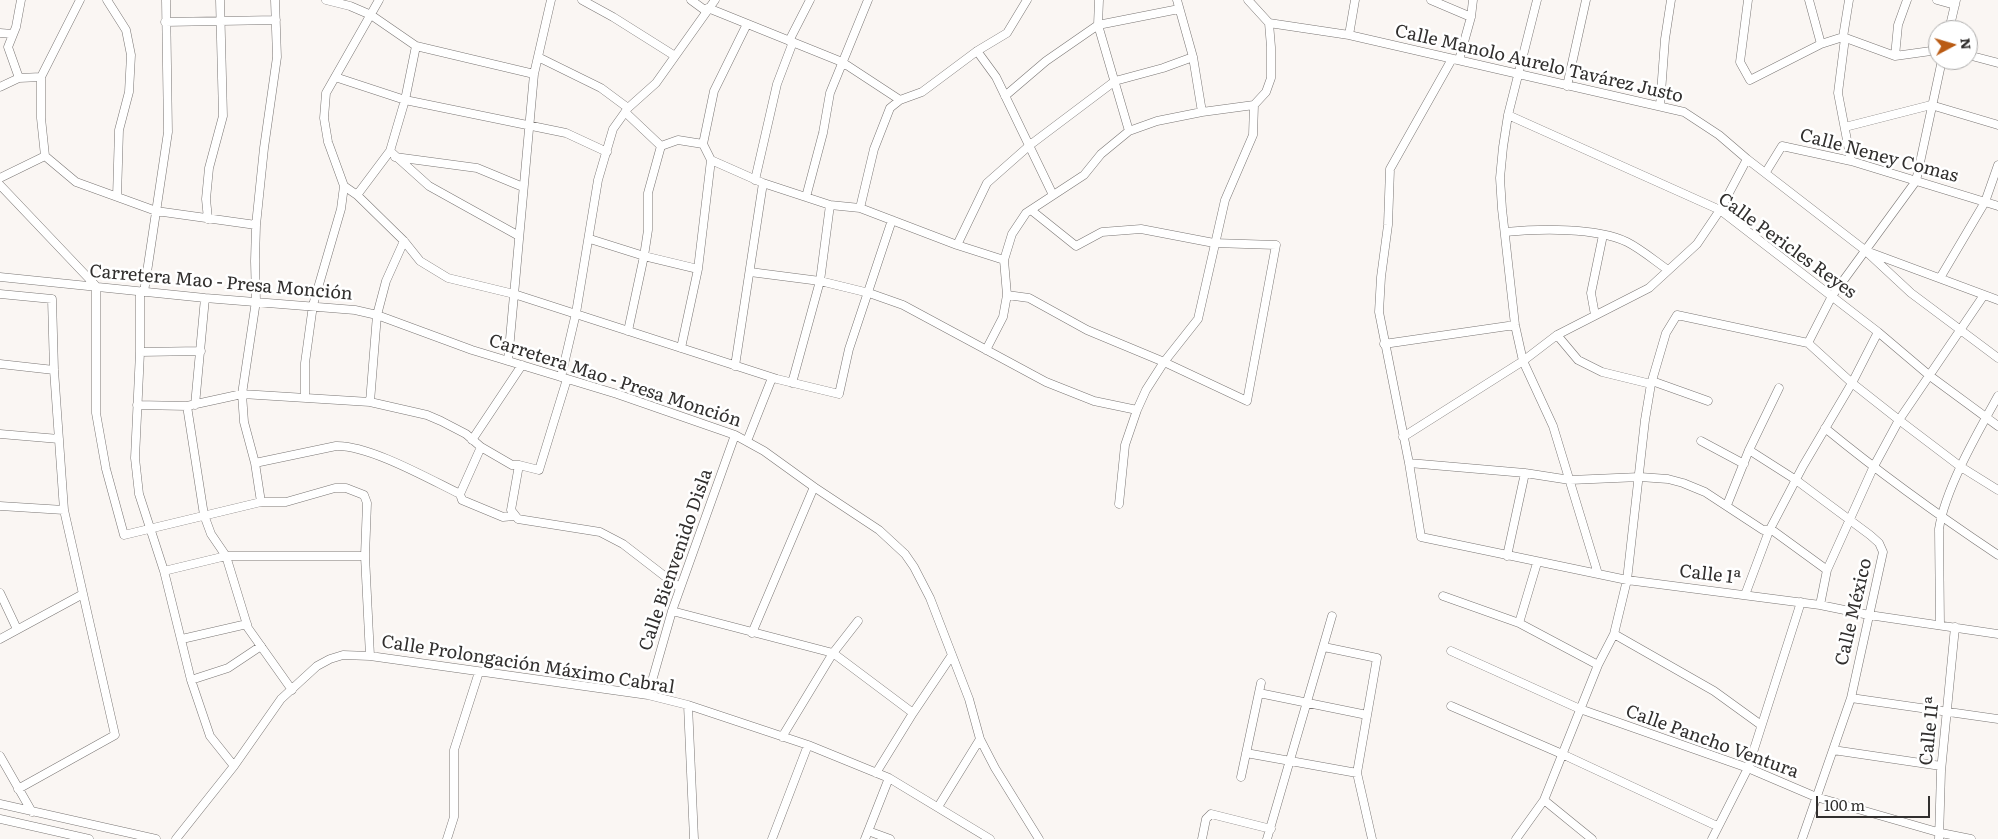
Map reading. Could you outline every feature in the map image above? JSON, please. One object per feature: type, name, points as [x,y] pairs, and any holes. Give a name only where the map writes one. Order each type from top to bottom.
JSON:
[{"type":"street","points":[[19,78],[8,47],[16,27],[21,0]]},
{"type":"street","points":[[80,0],[40,77],[41,118],[45,156],[76,182],[156,211],[256,226]]},
{"type":"street","points":[[107,0],[126,30],[131,55],[128,92],[119,130],[117,198]]},
{"type":"street","points":[[166,0],[168,132],[142,292],[135,458],[139,494],[164,571],[191,680],[210,736],[234,766]]},
{"type":"street","points":[[208,219],[206,199],[209,168],[222,116],[220,0]]},
{"type":"street","points":[[261,502],[255,463],[244,422],[242,394],[256,301],[256,226],[264,148],[277,57],[275,0]]},
{"type":"street","points":[[326,0],[350,6],[372,16],[416,46],[534,74]]},
{"type":"street","points":[[305,397],[306,363],[313,306],[341,209],[344,186],[328,142],[324,118],[326,93],[380,0]]},
{"type":"street","points":[[508,361],[534,74],[551,0]]},
{"type":"street","points":[[582,0],[614,16],[675,56]]},
{"type":"street","points":[[690,0],[707,9],[842,62],[900,100]]},
{"type":"street","points":[[137,405],[191,406],[242,394],[370,402],[427,415],[466,434],[481,447],[512,466],[519,465],[539,470],[564,378],[590,239],[598,180],[613,130],[627,110],[656,83],[715,0]]},
{"type":"street","points":[[755,180],[777,84],[791,41],[810,0]]},
{"type":"street","points":[[806,198],[823,133],[830,93],[868,0]]},
{"type":"street","points":[[860,208],[874,149],[890,108],[900,100],[922,92],[977,51],[1006,33],[1027,0]]},
{"type":"street","points":[[1098,0],[1098,25],[1129,131]]},
{"type":"street","points":[[1178,0],[1193,57],[1202,112]]},
{"type":"street","points":[[986,350],[1003,317],[1007,295],[1004,260],[1012,234],[1026,213],[1084,175],[1101,154],[1129,131],[1157,121],[1254,104],[1266,92],[1271,78],[1272,47],[1269,23],[1248,0]]},
{"type":"street","points":[[1349,36],[1355,0]]},
{"type":"street","points":[[1431,0],[1471,16]]},
{"type":"street","points":[[1473,0],[1471,16],[1455,59],[1390,169],[1388,225],[1381,277],[1379,312],[1402,437],[1409,463],[1525,473],[1570,480],[1640,477],[1683,482],[1705,492],[1764,530],[1772,530],[1827,570]]},
{"type":"street","points":[[1537,0],[1508,115],[1500,178],[1502,209],[1515,325],[1523,361],[1553,426],[1598,574]]},
{"type":"street","points":[[1567,86],[1586,0]]},
{"type":"street","points":[[1660,106],[1665,39],[1671,0]]},
{"type":"street","points":[[1748,0],[1740,62],[1750,80],[1821,44],[1844,38],[1895,56],[1928,51]]},
{"type":"street","points":[[1809,0],[1821,44]]},
{"type":"street","points":[[1849,0],[1838,93],[1851,161]]},
{"type":"street","points":[[1895,56],[1898,25],[1907,0]]},
{"type":"street","points":[[1937,0],[1955,3],[1951,20]]},
{"type":"street","points":[[1005,96],[1046,61],[1098,25],[1179,9]]},
{"type":"street","points":[[165,22],[276,20]]},
{"type":"street","name":"Calle Manolo Aurelo Tavárez Justo","points":[[1269,23],[1349,36],[1684,112],[1719,135],[1746,159],[1766,172],[1866,251],[1998,300]]},
{"type":"street","points":[[681,348],[698,269],[711,160],[703,144],[714,91],[747,24]]},
{"type":"street","points":[[0,33],[13,34]]},
{"type":"street","points":[[357,194],[393,154],[416,46]]},
{"type":"street","points":[[977,51],[996,77],[1054,195]]},
{"type":"street","points":[[538,57],[601,88],[627,110],[661,146]]},
{"type":"street","points":[[957,245],[987,184],[1030,145],[1114,81],[1163,68],[1193,57]]},
{"type":"street","points":[[1978,58],[1998,63]]},
{"type":"street","points":[[1808,343],[1832,296],[1916,181],[1940,70]]},
{"type":"street","points":[[0,86],[19,78],[40,77]]},
{"type":"street","points":[[336,77],[405,100],[566,133],[607,152]]},
{"type":"street","points":[[1119,504],[1125,445],[1136,410],[1164,362],[1198,319],[1225,200],[1253,135],[1254,104]]},
{"type":"street","points":[[1845,127],[1931,105],[1998,125]]},
{"type":"street","name":"Calle Pericles Reyes","points":[[1508,115],[1720,210],[1878,332],[1930,376],[1998,426]]},
{"type":"street","points":[[661,146],[678,140],[703,144]]},
{"type":"street","points":[[628,331],[648,230],[648,193],[661,146]]},
{"type":"street","name":"Calle Neney Comas","points":[[1766,172],[1782,146],[1851,161],[1998,206]]},
{"type":"street","points":[[393,154],[477,168],[523,188]]},
{"type":"street","points":[[393,154],[429,186],[519,236]]},
{"type":"street","points":[[0,178],[45,156]]},
{"type":"street","points":[[1402,437],[1523,361],[1557,335],[1649,288],[1697,244],[1720,210],[1746,159]]},
{"type":"street","points":[[711,160],[755,180],[806,198],[830,206],[860,208],[957,245],[1004,260]]},
{"type":"street","points":[[1940,278],[1985,202],[1998,165]]},
{"type":"street","points":[[735,366],[763,183]]},
{"type":"street","points":[[0,185],[96,286],[96,414],[106,469],[124,535],[261,502],[286,502],[341,487],[364,495],[367,503],[365,556],[370,656]]},
{"type":"street","points":[[344,186],[357,194],[404,241],[420,261],[448,278],[514,294],[576,313],[772,378],[839,394],[849,349],[892,220]]},
{"type":"street","points":[[792,383],[820,281],[830,206]]},
{"type":"street","points":[[1007,295],[1029,298],[1087,330],[1164,362],[1247,401],[1276,245],[1214,243],[1140,229],[1102,232],[1076,246],[1031,210]]},
{"type":"street","points":[[1505,232],[1533,229],[1602,235],[1621,239],[1668,270]]},
{"type":"street","points":[[1595,315],[1591,293],[1602,235]]},
{"type":"street","points":[[590,239],[644,256],[698,269]]},
{"type":"street","points":[[370,402],[377,315],[386,281],[404,241]]},
{"type":"street","points":[[1866,251],[1911,293],[1998,358]]},
{"type":"street","points":[[750,272],[820,281],[869,293],[903,306],[1046,382],[1094,401],[1136,410]]},
{"type":"street","name":"Carretera Mao - Presa Monción","points":[[0,277],[205,298],[355,310],[377,315],[472,350],[617,394],[735,435],[764,451],[879,530],[905,554],[914,566],[930,598],[969,699],[980,739],[999,775],[1039,839]]},
{"type":"street","points":[[0,294],[52,299],[54,370],[64,510],[115,735],[18,789]]},
{"type":"street","points":[[1820,605],[1827,570],[1873,468],[1899,420],[1984,295]]},
{"type":"street","points":[[205,298],[200,352],[191,406],[204,515],[211,534],[226,556],[247,624],[292,690]]},
{"type":"street","points":[[1516,839],[1544,800],[1598,665],[1614,634],[1627,580],[1645,420],[1652,382],[1666,333],[1678,314],[1808,343],[1852,383],[1899,420],[1961,467],[1998,490]]},
{"type":"street","points":[[1384,344],[1515,325]]},
{"type":"street","points":[[1745,595],[1769,531],[1825,428],[1852,383],[1878,332]]},
{"type":"street","points":[[1557,335],[1578,360],[1602,372],[1652,382],[1708,401]]},
{"type":"street","points":[[140,352],[200,352]]},
{"type":"street","points":[[0,364],[54,370]]},
{"type":"street","points":[[472,440],[522,365]]},
{"type":"street","points":[[747,442],[772,378]]},
{"type":"street","points":[[1726,505],[1749,450],[1779,388]]},
{"type":"street","points":[[1940,625],[1939,529],[1941,517],[1961,467],[1998,396]]},
{"type":"street","points":[[1825,428],[1873,468],[1998,555]]},
{"type":"street","points":[[0,434],[59,439]]},
{"type":"street","name":"Calle Bienvenido Disla","points":[[648,695],[672,611],[735,435]]},
{"type":"street","points":[[1701,441],[1744,464]]},
{"type":"street","points":[[255,463],[336,446],[349,446],[407,468],[460,494]]},
{"type":"street","points":[[481,447],[460,494],[462,500],[503,518],[514,516]]},
{"type":"street","name":"Calle México","points":[[1749,450],[1796,480],[1849,520],[1878,543],[1883,552],[1851,698],[1802,839]]},
{"type":"street","name":"Calle 1ª","points":[[1409,463],[1421,537],[1627,580],[1801,602],[1869,615],[1998,634]]},
{"type":"street","points":[[519,465],[510,510],[514,516],[518,519],[600,532],[623,544],[680,588]]},
{"type":"street","points":[[1507,556],[1525,473]]},
{"type":"street","points":[[752,633],[814,487]]},
{"type":"street","points":[[0,506],[64,510]]},
{"type":"street","points":[[164,571],[226,556],[365,556]]},
{"type":"street","points":[[1519,623],[1537,562]]},
{"type":"street","points":[[0,593],[17,630]]},
{"type":"street","points":[[0,639],[83,594]]},
{"type":"street","points":[[1443,596],[1519,623],[1598,665]]},
{"type":"street","points":[[1712,839],[1748,768],[1801,602]]},
{"type":"street","points":[[672,611],[833,653],[913,713]]},
{"type":"street","points":[[1267,839],[1332,616]]},
{"type":"street","points":[[782,738],[833,653],[858,621]]},
{"type":"street","points":[[182,639],[247,624]]},
{"type":"street","name":"Calle 11ª","points":[[1940,836],[1941,766],[1948,713],[1955,627]]},
{"type":"street","points":[[1614,634],[1714,691],[1761,725]]},
{"type":"street","points":[[191,680],[228,668],[261,646]]},
{"type":"street","points":[[1324,647],[1376,658],[1356,773],[1372,839]]},
{"type":"street","name":"Calle Pancho Ventura","points":[[1451,651],[1580,710],[1748,768],[1816,797],[1940,836],[1971,839]]},
{"type":"street","points":[[876,773],[952,654]]},
{"type":"street","name":"Calle Prolongación Máximo Cabral","points":[[176,839],[234,766],[281,699],[317,666],[343,655],[370,656],[648,695],[688,705],[782,738],[808,745],[889,778],[990,839]]},
{"type":"street","points":[[447,839],[454,817],[454,750],[478,672]]},
{"type":"street","points":[[1241,777],[1261,683]]},
{"type":"street","points":[[1259,693],[1367,715]]},
{"type":"street","points":[[1851,698],[1998,719]]},
{"type":"street","points":[[688,705],[694,839]]},
{"type":"street","points":[[1451,706],[1562,754],[1717,826]]},
{"type":"street","points":[[938,807],[980,739]]},
{"type":"street","points":[[772,839],[808,745]]},
{"type":"street","points":[[1833,750],[1941,766]]},
{"type":"street","points":[[1246,753],[1356,773]]},
{"type":"street","points":[[0,756],[32,812]]},
{"type":"street","points":[[889,778],[867,835],[890,839]]},
{"type":"street","points":[[1544,800],[1592,839]]},
{"type":"street","points":[[0,804],[156,839]]},
{"type":"street","points":[[1202,839],[1206,819],[1210,814],[1271,829]]},
{"type":"street","points":[[0,818],[89,839]]}]
